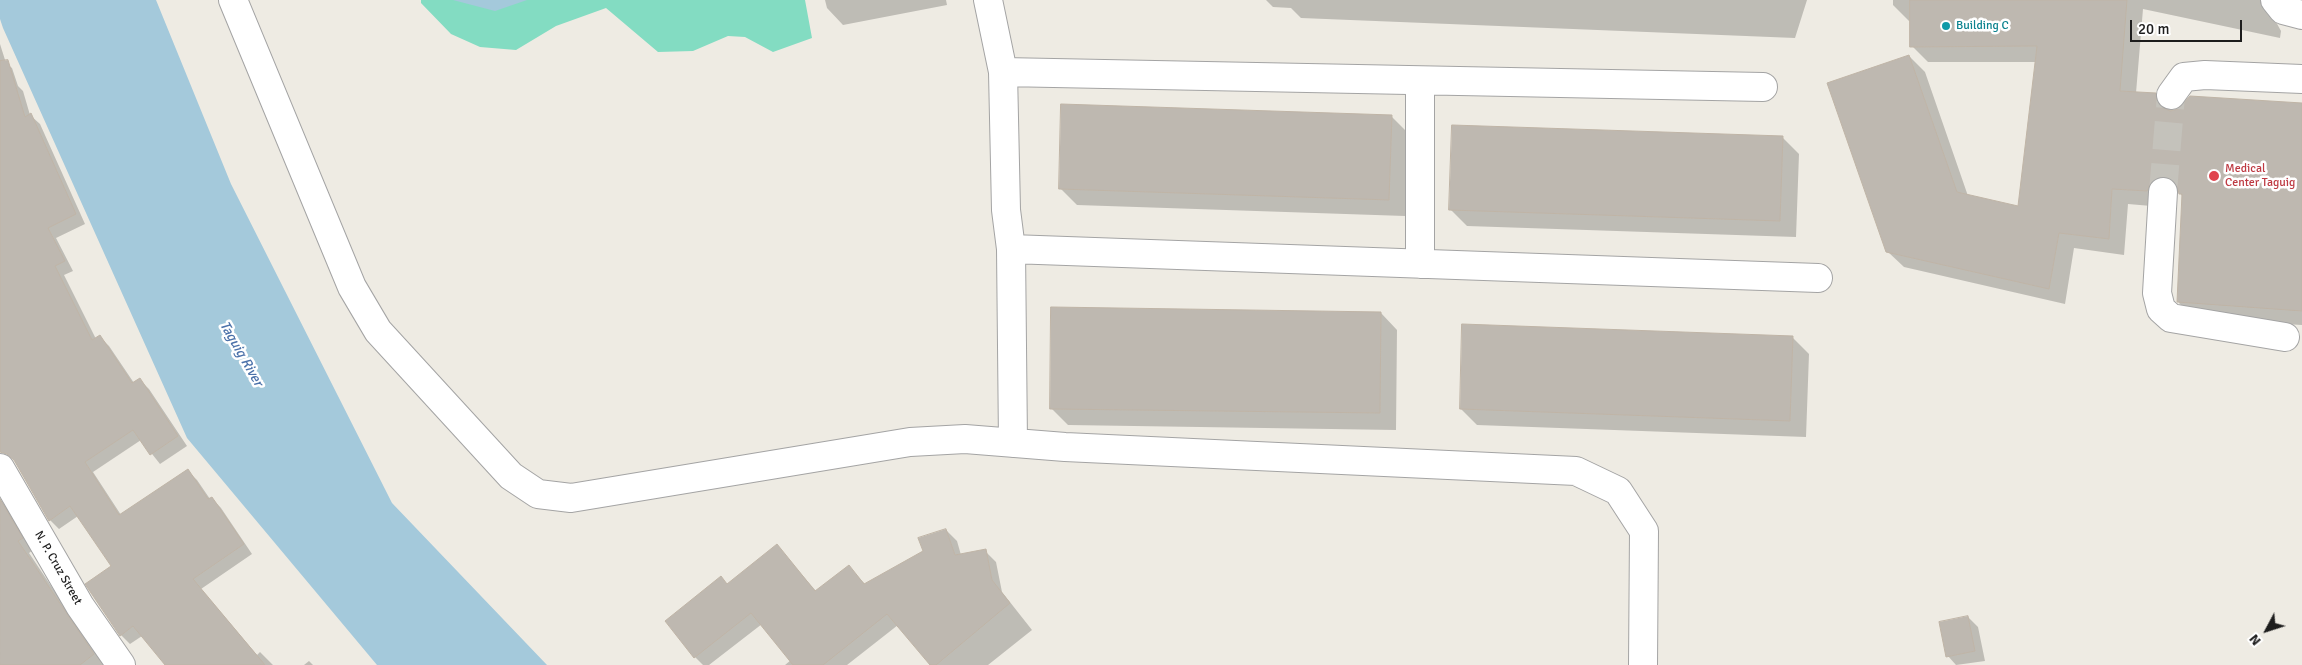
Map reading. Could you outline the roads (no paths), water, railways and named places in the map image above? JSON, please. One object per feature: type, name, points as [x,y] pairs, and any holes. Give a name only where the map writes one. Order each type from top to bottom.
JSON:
[{"type":"street","points":[[233,0],[352,287],[378,331],[511,476],[538,494],[570,498],[910,442],[964,439],[1576,471],[1618,491],[1644,531],[1642,665]]},
{"type":"street","points":[[988,0],[1003,72],[1006,210],[1011,250],[1014,443]]},
{"type":"street","points":[[2275,0],[2283,10],[2302,15]]},
{"type":"street","points":[[1003,72],[1763,87]]},
{"type":"street","points":[[2171,94],[2184,77],[2205,75],[2302,79]]},
{"type":"street","points":[[1420,81],[1420,264]]},
{"type":"street","points":[[2163,192],[2156,293],[2160,309],[2172,318],[2285,337]]},
{"type":"street","points":[[1011,250],[1818,278]]},
{"type":"street","name":"N. P. Cruz Street","points":[[0,468],[80,606],[121,665]]},
{"type":"water","name":"Taguig River","points":[[0,0],[156,0],[231,184],[392,503],[547,665],[377,665],[187,438],[3,28],[0,19]]},
{"type":"water","points":[[453,0],[527,0],[495,11]]},
{"type":"tunnel","points":[[2163,192],[2171,95]]},
{"type":"place","name":"Building C","points":[[1946,26]]},
{"type":"place","name":"Medical Center Taguig","points":[[2214,176]]}]
